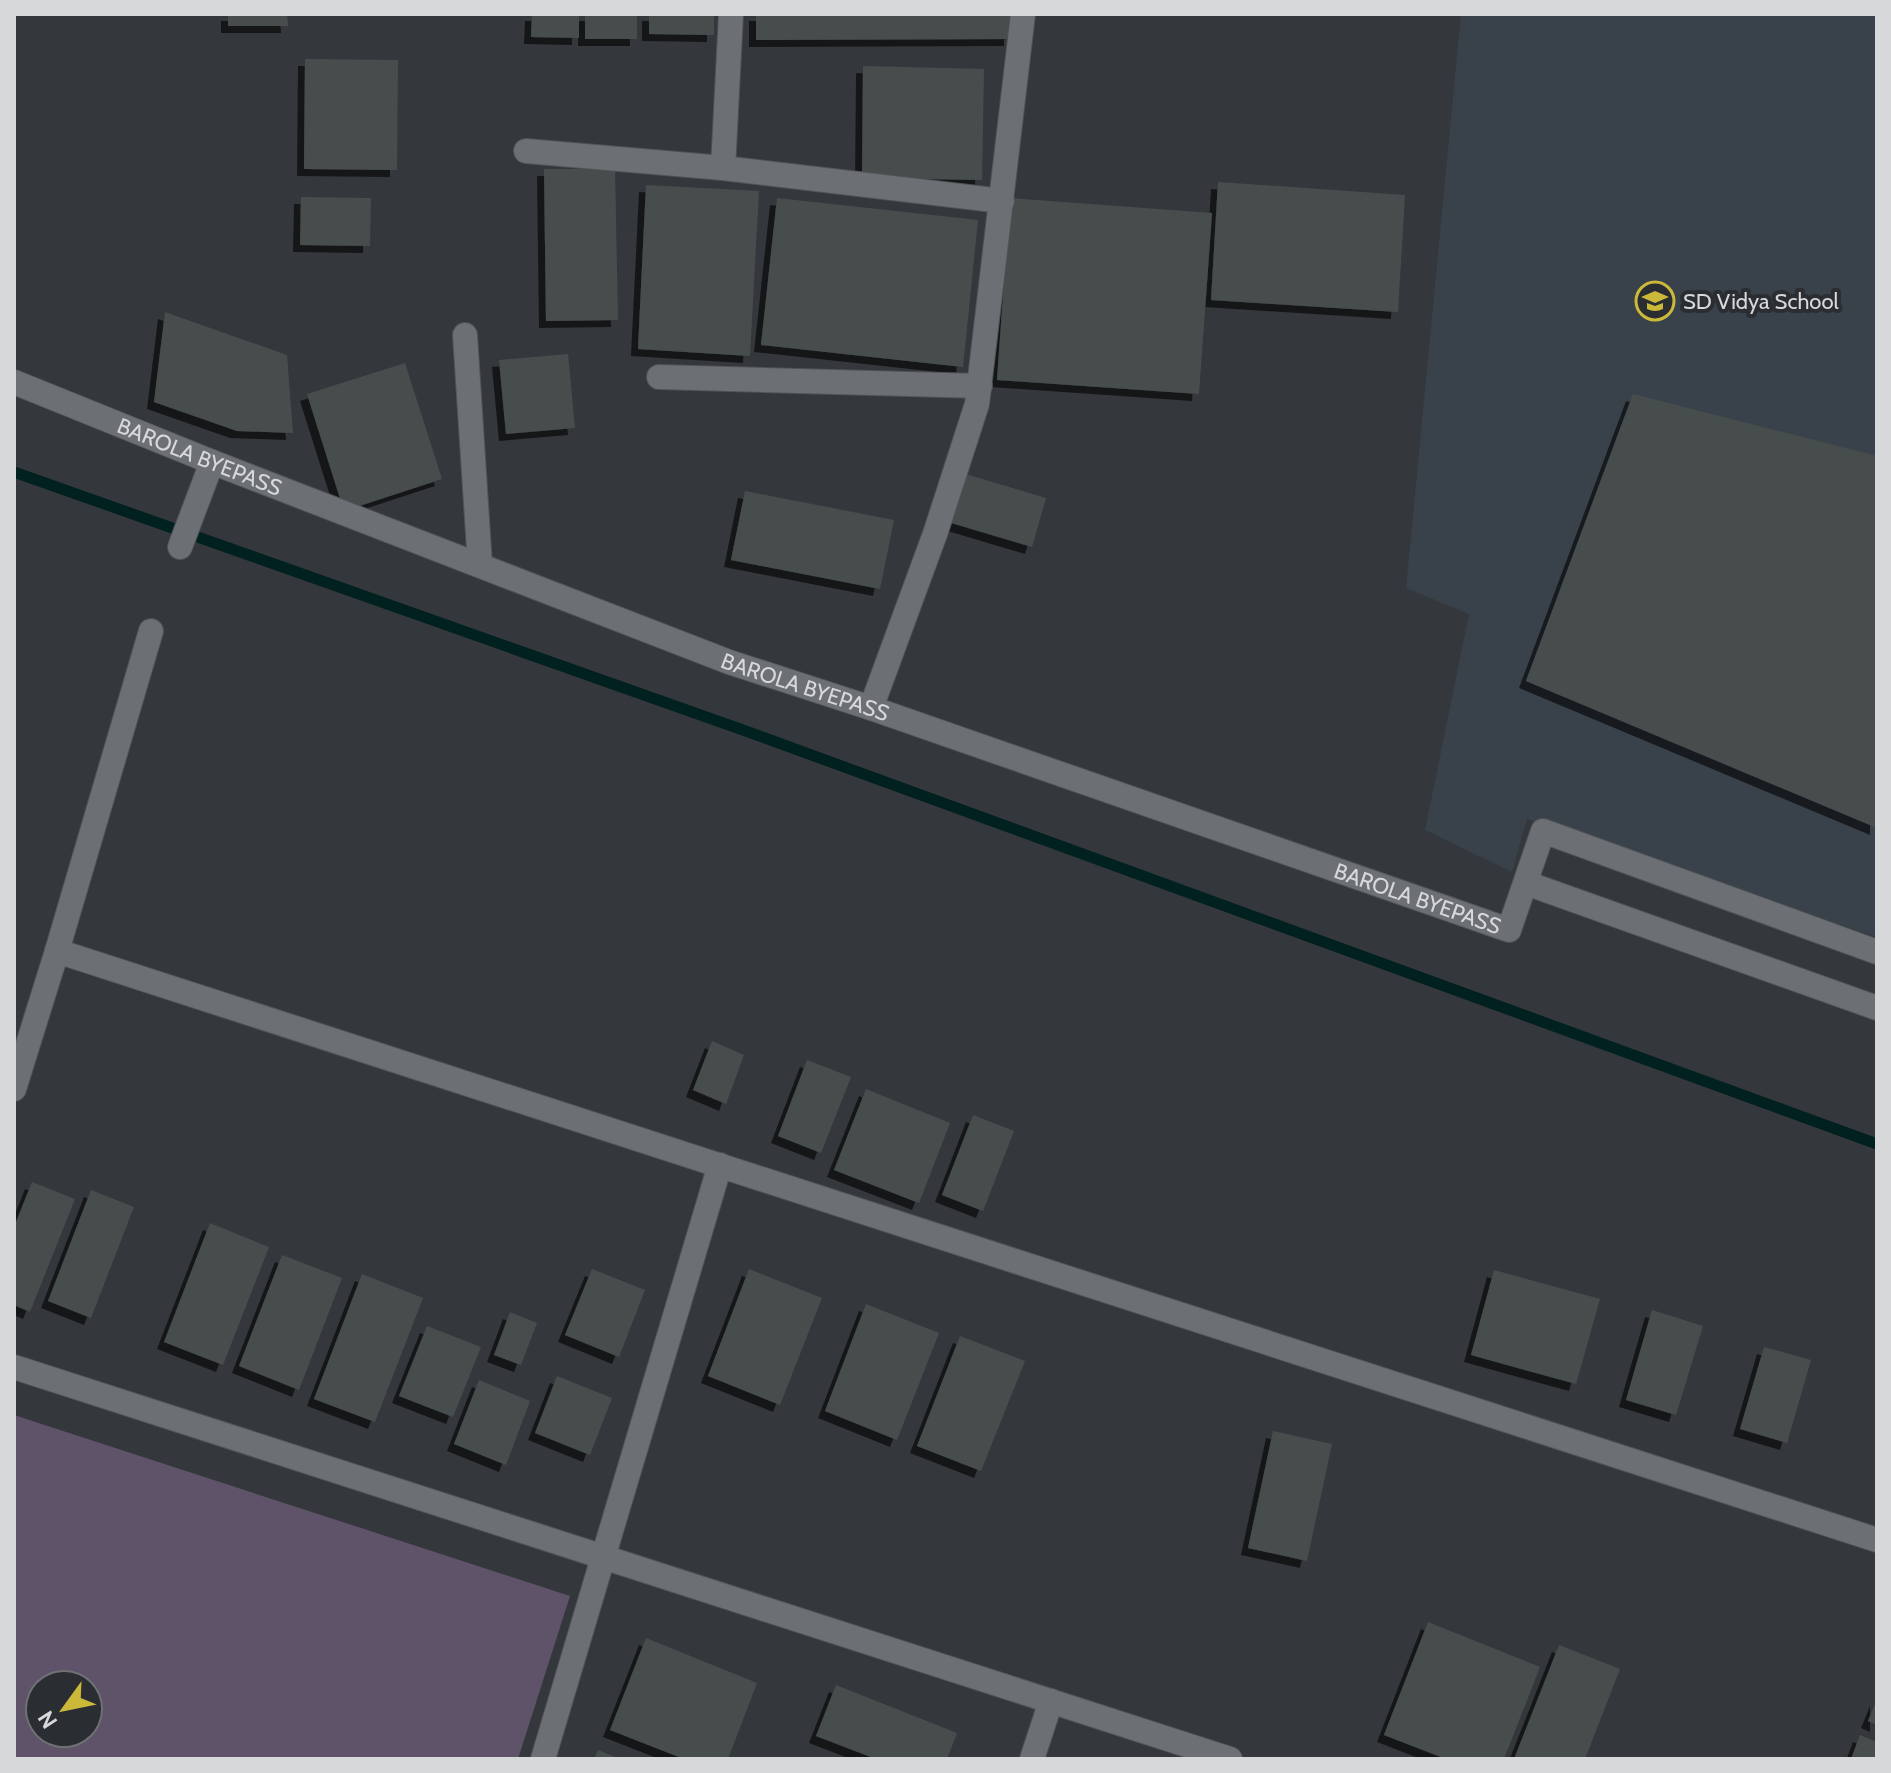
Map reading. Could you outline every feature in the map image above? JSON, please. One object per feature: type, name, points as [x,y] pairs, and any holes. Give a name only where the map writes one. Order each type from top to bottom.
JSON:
[{"type":"street","points":[[723,168],[731,14]]},
{"type":"street","points":[[871,708],[935,534],[977,404],[1023,14]]},
{"type":"street","points":[[526,151],[723,168],[1002,201]]},
{"type":"street","points":[[465,335],[480,565]]},
{"type":"street","points":[[659,377],[980,386]]},
{"type":"street","name":"BAROLA BYEPASS","points":[[14,382],[729,662],[871,708],[1509,930],[1543,831],[1877,952]]},
{"type":"street","points":[[180,547],[212,462]]},
{"type":"street","points":[[14,1089],[151,631]]},
{"type":"street","points":[[1526,883],[1877,1008]]},
{"type":"street","points":[[57,951],[1877,1540]]},
{"type":"street","points":[[543,1759],[720,1165]]},
{"type":"street","points":[[14,1367],[1230,1759]]},
{"type":"street","points":[[1032,1759],[1051,1701]]},
{"type":"shaded area","name":"SD Vidya School","points":[[1461,14],[1877,14],[1877,937],[1527,819],[1512,872],[1425,830],[1469,614],[1406,588]]},
{"type":"shaded area","points":[[14,1415],[570,1596],[518,1759],[14,1759]]},
{"type":"building","points":[[228,14],[287,14],[288,26],[228,26]]},
{"type":"building","points":[[532,14],[579,14],[579,38],[531,37]]},
{"type":"building","points":[[585,14],[637,14],[637,39],[585,39]]},
{"type":"building","points":[[649,14],[714,14],[714,35],[649,34]]},
{"type":"building","points":[[756,14],[1011,14],[1011,39],[756,40]]},
{"type":"building","points":[[305,59],[398,60],[397,170],[304,169]]},
{"type":"building","points":[[863,66],[984,69],[982,180],[862,178]]},
{"type":"building","points":[[544,169],[615,169],[618,320],[546,321]]},
{"type":"building","points":[[1218,182],[1405,195],[1398,312],[1211,300]]},
{"type":"building","points":[[646,185],[759,191],[750,356],[638,349]]},
{"type":"building","points":[[301,197],[371,198],[370,246],[300,245]]},
{"type":"building","points":[[777,198],[978,220],[963,367],[761,345]]},
{"type":"building","points":[[1010,198],[1212,213],[1199,394],[997,380]]},
{"type":"building","points":[[165,312],[287,355],[293,433],[237,431],[154,402]]},
{"type":"building","points":[[568,354],[575,428],[506,434],[499,360]]},
{"type":"building","points":[[405,363],[442,479],[344,511],[307,394]]},
{"type":"building","points":[[1633,394],[1877,456],[1877,828],[1526,681]]},
{"type":"building","points":[[962,473],[1046,498],[1032,547],[948,522]]},
{"type":"building","points":[[745,491],[894,520],[880,589],[731,560]]},
{"type":"building","points":[[712,1041],[744,1055],[726,1104],[693,1090]]},
{"type":"building","points":[[807,1060],[851,1077],[821,1153],[778,1136]]},
{"type":"building","points":[[866,1089],[950,1123],[919,1203],[834,1170]]},
{"type":"building","points":[[973,1115],[1014,1131],[983,1211],[942,1195]]},
{"type":"building","points":[[32,1182],[75,1199],[30,1312],[14,1305],[14,1227]]},
{"type":"building","points":[[91,1190],[134,1207],[91,1318],[48,1301]]},
{"type":"building","points":[[210,1223],[269,1247],[223,1365],[164,1342]]},
{"type":"building","points":[[282,1255],[342,1278],[299,1390],[239,1366]]},
{"type":"building","points":[[592,1269],[645,1290],[619,1357],[565,1335]]},
{"type":"building","points":[[749,1269],[822,1298],[780,1405],[708,1376]]},
{"type":"building","points":[[1494,1270],[1600,1299],[1576,1384],[1471,1355]]},
{"type":"building","points":[[362,1274],[423,1298],[375,1422],[314,1399]]},
{"type":"building","points":[[866,1304],[939,1333],[897,1440],[825,1411]]},
{"type":"building","points":[[1652,1310],[1703,1326],[1676,1415],[1626,1400]]},
{"type":"building","points":[[510,1312],[537,1323],[521,1365],[494,1355]]},
{"type":"building","points":[[427,1326],[481,1347],[453,1417],[399,1396]]},
{"type":"building","points":[[960,1336],[1025,1361],[981,1471],[917,1446]]},
{"type":"building","points":[[1764,1347],[1811,1360],[1787,1443],[1740,1429]]},
{"type":"building","points":[[557,1376],[612,1398],[590,1455],[535,1433]]},
{"type":"building","points":[[479,1380],[530,1401],[506,1465],[454,1444]]},
{"type":"building","points":[[1273,1431],[1332,1444],[1307,1561],[1248,1548]]},
{"type":"building","points":[[1428,1622],[1540,1667],[1504,1759],[1446,1759],[1384,1735]]},
{"type":"building","points":[[646,1638],[757,1683],[728,1759],[684,1759],[610,1730]]},
{"type":"building","points":[[1559,1645],[1620,1669],[1585,1759],[1514,1759]]},
{"type":"building","points":[[836,1685],[957,1733],[947,1759],[876,1759],[816,1736]]},
{"type":"building","points":[[1877,1699],[1877,1725],[1868,1721]]},
{"type":"building","points":[[1860,1735],[1877,1742],[1877,1759],[1851,1759]]},
{"type":"building","points":[[598,1750],[620,1759],[594,1759]]},
{"type":"waterway","points":[[14,472],[743,730],[1877,1144]]},
{"type":"place","name":"SD Vidya School","points":[[1655,301]]}]
